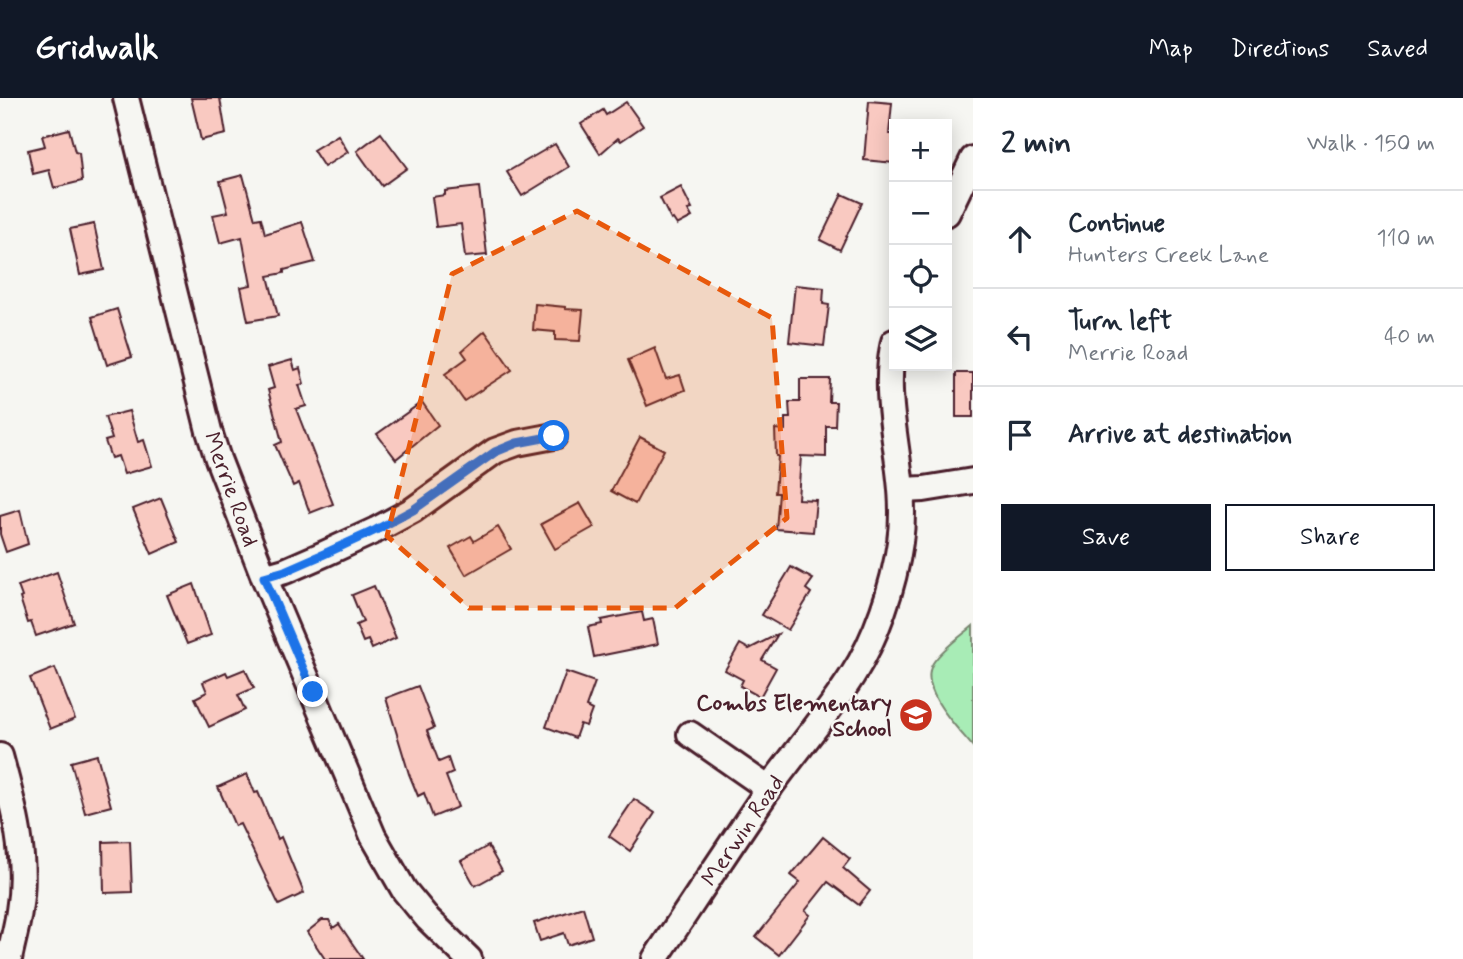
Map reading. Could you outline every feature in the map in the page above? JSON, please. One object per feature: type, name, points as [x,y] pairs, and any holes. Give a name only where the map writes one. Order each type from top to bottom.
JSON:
[{"type":"street","name":"Merrie Road","points":[[126,98],[209,431],[264,577],[373,836],[404,890],[428,919],[469,959]]},
{"type":"street","points":[[952,203],[973,159]]},
{"type":"street","name":"Merwin Road","points":[[654,959],[769,789],[852,676],[866,649],[891,586],[900,542],[902,490],[891,409],[891,371]]},
{"type":"street","points":[[264,577],[285,571],[334,549],[413,510],[495,452],[517,443],[554,436]]},
{"type":"street","points":[[902,490],[973,481]]},
{"type":"street","points":[[690,734],[769,789]]},
{"type":"street","points":[[0,756],[15,812],[22,862],[20,911],[9,959]]},
{"type":"highlighted area","points":[[577,211],[772,318],[787,518],[675,608],[469,608],[387,536],[452,274]]},
{"type":"green space","points":[[973,626],[973,747],[941,708],[930,684],[930,673],[933,663],[942,652]]},
{"type":"building","points":[[191,98],[220,98],[226,134],[201,140]]},
{"type":"building","points":[[869,101],[892,103],[889,119],[889,162],[864,160]]},
{"type":"building","points":[[626,102],[643,126],[621,141],[618,138],[600,154],[581,124],[603,110],[606,115]]},
{"type":"building","points":[[69,129],[75,152],[79,153],[82,181],[54,188],[49,170],[33,174],[28,150],[45,146],[42,136]]},
{"type":"building","points":[[381,133],[407,168],[382,186],[357,151]]},
{"type":"building","points":[[338,135],[348,152],[324,167],[313,150]]},
{"type":"building","points":[[555,144],[569,167],[522,196],[507,172]]},
{"type":"building","points":[[243,175],[255,219],[261,218],[265,234],[302,222],[315,262],[268,276],[278,316],[248,321],[241,287],[251,285],[242,237],[220,243],[213,215],[228,212],[220,181]]},
{"type":"building","points":[[479,187],[487,255],[465,257],[461,224],[436,227],[432,197],[445,195],[445,191]]},
{"type":"building","points":[[681,187],[692,209],[688,210],[692,217],[677,225],[671,220],[660,198]]},
{"type":"building","points":[[842,194],[862,203],[840,250],[820,240]]},
{"type":"building","points":[[94,224],[104,270],[80,275],[70,229]]},
{"type":"building","points":[[795,285],[824,288],[823,304],[829,305],[824,346],[789,342]]},
{"type":"building","points":[[535,304],[583,310],[580,341],[555,340],[555,332],[533,330]]},
{"type":"building","points":[[117,309],[132,357],[107,365],[92,317]]},
{"type":"building","points":[[485,331],[512,370],[464,401],[445,374],[467,358],[462,351]]},
{"type":"building","points":[[655,348],[666,379],[680,375],[685,390],[647,406],[628,360]]},
{"type":"building","points":[[292,360],[295,370],[300,368],[304,384],[299,385],[306,406],[296,409],[333,504],[310,513],[299,483],[293,486],[275,445],[282,442],[268,390],[274,388],[268,367]]},
{"type":"building","points":[[956,373],[973,373],[973,417],[956,417]]},
{"type":"building","points":[[800,379],[830,379],[829,402],[836,402],[835,426],[826,426],[826,457],[801,456],[798,499],[816,500],[813,532],[776,529],[779,493],[775,493],[778,456],[775,429],[785,430],[785,418],[790,418],[789,402],[800,402]]},
{"type":"building","points":[[422,402],[438,425],[396,459],[377,434]]},
{"type":"building","points":[[129,411],[138,442],[144,440],[152,466],[124,474],[118,456],[111,458],[105,441],[112,439],[105,417]]},
{"type":"building","points":[[640,437],[664,450],[635,504],[611,491]]},
{"type":"building","points":[[161,498],[179,542],[152,554],[133,509]]},
{"type":"building","points":[[580,503],[594,527],[555,549],[541,524]]},
{"type":"building","points":[[20,510],[28,544],[6,552],[0,534],[0,516]]},
{"type":"building","points":[[498,527],[511,549],[466,575],[450,548],[471,536],[474,541]]},
{"type":"building","points":[[791,567],[813,579],[806,589],[811,593],[788,630],[762,615]]},
{"type":"building","points":[[57,572],[74,623],[36,636],[31,622],[28,623],[18,586]]},
{"type":"building","points":[[194,584],[211,635],[187,644],[167,595]]},
{"type":"building","points":[[374,586],[396,638],[372,649],[368,640],[363,642],[356,625],[363,622],[352,595]]},
{"type":"building","points":[[642,612],[644,621],[653,619],[658,644],[594,657],[588,627],[602,624],[601,620]]},
{"type":"building","points":[[778,634],[762,660],[776,668],[760,697],[740,686],[743,680],[725,670],[740,644],[749,649]]},
{"type":"building","points":[[55,668],[75,719],[50,729],[30,678]]},
{"type":"building","points":[[245,669],[254,688],[238,695],[245,710],[209,727],[195,698],[207,692],[203,682],[226,672],[228,676]]},
{"type":"building","points":[[566,672],[595,682],[586,707],[592,710],[586,726],[580,724],[575,738],[546,727]]},
{"type":"building","points":[[418,686],[434,728],[427,731],[439,762],[448,758],[453,773],[446,776],[458,807],[433,817],[424,793],[418,796],[409,774],[386,698]]},
{"type":"building","points":[[97,755],[111,806],[85,813],[71,762]]},
{"type":"building","points":[[247,774],[255,793],[258,792],[278,839],[281,837],[304,893],[279,905],[240,824],[235,826],[218,787]]},
{"type":"building","points":[[634,799],[655,813],[630,851],[609,836]]},
{"type":"building","points":[[823,837],[850,859],[843,868],[870,891],[859,905],[828,882],[805,911],[810,915],[779,955],[756,937],[800,882],[791,875]]},
{"type":"building","points":[[130,841],[132,892],[104,893],[103,842]]},
{"type":"building","points":[[488,846],[502,871],[475,886],[461,861]]},
{"type":"building","points":[[583,907],[592,937],[568,945],[564,933],[540,941],[534,923]]},
{"type":"building","points":[[322,920],[329,920],[333,928],[339,924],[363,959],[325,959],[307,932]]},
{"type":"place","name":"Combs Elementary School","points":[[916,715]]},
{"type":"route","points":[[313,692],[264,577],[324,554],[413,510],[495,452],[517,443],[554,436]]}]
